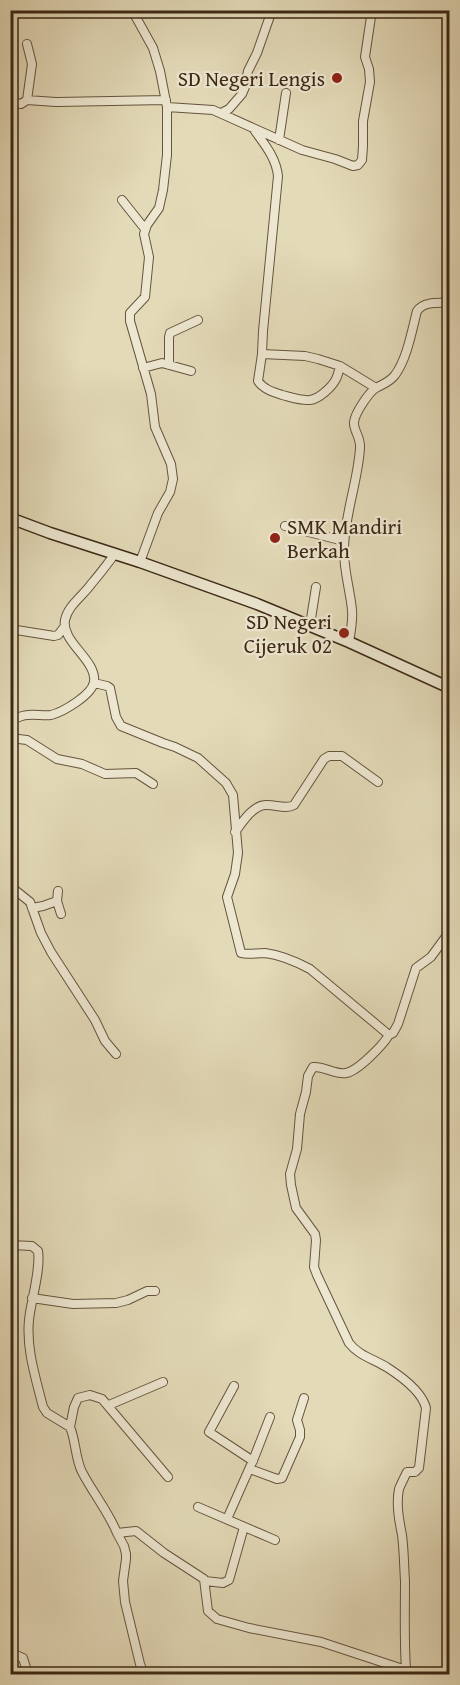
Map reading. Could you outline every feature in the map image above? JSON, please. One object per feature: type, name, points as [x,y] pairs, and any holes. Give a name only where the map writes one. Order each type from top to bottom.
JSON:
[{"type":"main road","points":[[10,518],[155,567],[310,625],[450,688]]},
{"type":"street","points":[[132,10],[153,48],[160,72],[166,104],[167,155],[159,208],[145,229],[149,257],[145,297],[130,313],[130,321],[148,366],[155,427],[173,474],[170,492],[158,513],[140,562]]},
{"type":"street","points":[[10,102],[21,104],[27,100],[166,104],[213,111],[302,150],[353,166],[360,164],[363,146],[363,121],[370,82],[365,57],[372,10]]},
{"type":"street","points":[[221,113],[229,109],[242,94],[248,71],[271,13]]},
{"type":"street","points":[[27,44],[32,63],[27,100]]},
{"type":"street","points":[[279,140],[286,93]]},
{"type":"street","points":[[252,127],[277,165],[278,176],[259,384],[272,392],[310,400],[316,398],[335,380],[340,366]]},
{"type":"street","points":[[122,200],[145,229]]},
{"type":"street","points":[[349,642],[352,612],[344,559],[344,541],[360,449],[359,436],[354,423],[359,411],[376,388],[390,381],[397,373],[420,307],[450,303]]},
{"type":"street","points":[[169,365],[170,333],[198,320]]},
{"type":"street","points":[[262,354],[305,356],[340,366],[376,388]]},
{"type":"street","points":[[148,366],[162,363],[191,371]]},
{"type":"street","points":[[285,526],[344,541]]},
{"type":"street","points":[[10,721],[21,716],[51,715],[86,694],[94,684],[93,671],[75,646],[65,626],[65,619],[115,554]]},
{"type":"street","points":[[310,625],[316,587]]},
{"type":"street","points":[[10,629],[54,636],[65,626]]},
{"type":"street","points":[[94,684],[110,688],[116,717],[121,726],[198,758],[226,783],[233,795],[238,852],[237,864],[227,897],[241,953],[286,957],[301,964],[389,1035]]},
{"type":"street","points":[[10,738],[27,740],[57,759],[82,764],[105,774],[136,773],[153,784]]},
{"type":"street","points":[[236,832],[251,813],[261,806],[289,807],[294,805],[328,756],[342,756],[378,782]]},
{"type":"street","points":[[10,886],[27,900],[56,961],[105,1041],[116,1054]]},
{"type":"street","points":[[58,891],[57,901],[61,914]]},
{"type":"street","points":[[32,908],[57,901]]},
{"type":"street","points":[[205,1581],[208,1611],[217,1619],[249,1628],[321,1642],[406,1672],[405,1581],[398,1511],[399,1496],[406,1472],[415,1472],[419,1468],[426,1408],[424,1401],[401,1378],[386,1367],[362,1355],[349,1343],[314,1267],[315,1234],[296,1208],[290,1174],[310,1071],[313,1067],[319,1067],[348,1073],[381,1046],[396,1030],[416,968],[431,957],[450,931]]},
{"type":"street","points":[[10,1245],[32,1246],[38,1251],[39,1260],[29,1321],[29,1345],[43,1407],[47,1413],[70,1427]]},
{"type":"street","points":[[32,1298],[74,1304],[116,1303],[147,1291],[155,1291]]},
{"type":"street","points":[[109,1405],[163,1382]]},
{"type":"street","points":[[234,1386],[208,1432],[251,1465],[277,1479],[282,1478],[300,1437],[297,1420],[304,1398]]},
{"type":"street","points":[[144,1674],[125,1602],[123,1581],[126,1554],[124,1546],[77,1459],[70,1427],[78,1398],[90,1395],[102,1398],[168,1478]]},
{"type":"street","points":[[227,1519],[270,1417]]},
{"type":"street","points":[[198,1507],[275,1540]]},
{"type":"street","points":[[117,1533],[136,1531],[205,1581],[223,1583],[229,1580],[244,1527]]},
{"type":"street","points":[[10,1656],[23,1658],[28,1674]]},
{"type":"place","name":"SD Negeri Lengis","points":[[337,78]]},
{"type":"place","name":"SMK Mandiri Berkah","points":[[275,538]]},
{"type":"place","name":"SD Negeri Cijeruk 02","points":[[344,633]]}]
